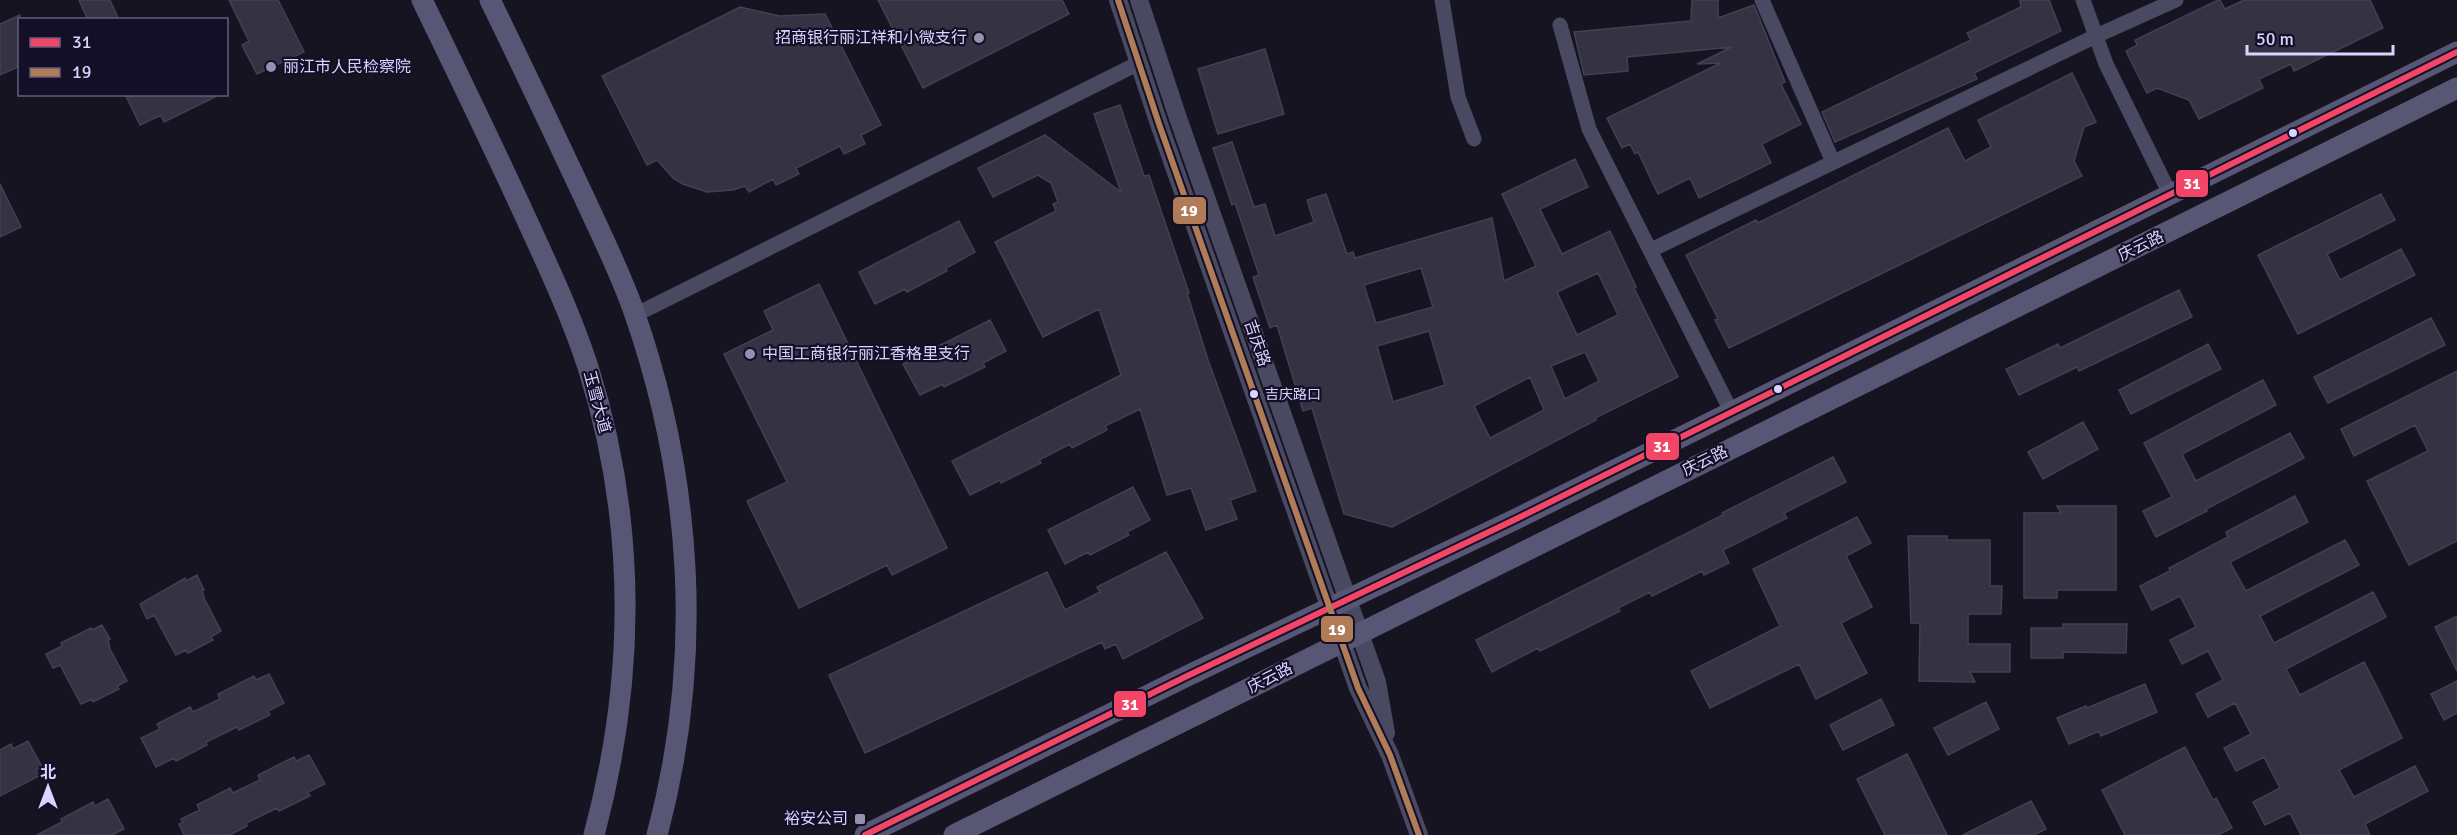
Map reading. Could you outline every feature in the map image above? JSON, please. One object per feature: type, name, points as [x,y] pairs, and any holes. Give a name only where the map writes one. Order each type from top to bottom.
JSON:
[{"type":"main road","name":"玉雪大道","points":[[422,0],[482,122],[561,293],[588,367],[608,443],[621,521],[625,649],[616,737],[594,835]]},
{"type":"main road","points":[[490,0],[617,269],[635,315],[658,390],[676,472],[682,514],[688,604],[687,652],[679,735],[657,835]]},
{"type":"main road","name":"庆云路","points":[[865,835],[1732,412],[2457,52]]},
{"type":"main road","name":"庆云路","points":[[954,835],[2457,88]]},
{"type":"street","name":"吉庆路","points":[[1118,0],[1139,63],[1351,638],[1358,688],[1390,755],[1419,835]]},
{"type":"street","name":"吉庆路","points":[[1139,0],[1339,604]]},
{"type":"street","points":[[1442,0],[1458,97],[1474,139]]},
{"type":"street","points":[[1762,0],[1833,162]]},
{"type":"street","points":[[2083,0],[2106,64],[2171,196]]},
{"type":"street","points":[[1651,250],[2096,36],[2176,0]]},
{"type":"street","points":[[1560,26],[1589,129],[1732,412]]},
{"type":"street","points":[[635,315],[1139,63]]},
{"type":"building","points":[[79,0],[110,0],[118,18],[87,18]]},
{"type":"building","points":[[229,0],[278,0],[304,52],[257,74],[242,45],[249,41]]},
{"type":"building","points":[[878,0],[1062,0],[1069,14],[923,88]]},
{"type":"building","points":[[1692,0],[1718,0],[1718,18],[1754,5],[1785,82],[1781,84],[1801,124],[1762,144],[1771,163],[1699,198],[1690,178],[1658,194],[1638,152],[1635,154],[1630,144],[1622,148],[1607,118],[1721,63],[1697,64],[1732,47],[1627,57],[1628,71],[1584,75],[1574,32],[1691,21]]},
{"type":"building","points":[[2020,0],[2049,0],[2061,31],[1974,73],[1977,79],[1835,142],[1822,112],[1971,40],[1967,33],[2021,7]]},
{"type":"building","points":[[2218,0],[2225,9],[2244,0],[2370,0],[2383,28],[2294,71],[2291,64],[2259,79],[2263,88],[2199,119],[2189,100],[2157,88],[2147,93],[2126,51],[2137,45],[2135,40]]},
{"type":"building","points":[[740,7],[780,16],[825,14],[881,125],[861,135],[865,144],[844,154],[840,146],[796,168],[799,174],[776,185],[773,179],[749,192],[745,186],[733,190],[707,192],[673,178],[657,160],[647,165],[602,76]]},
{"type":"building","points":[[20,15],[18,18],[18,67],[0,75],[0,24]]},
{"type":"building","points":[[1265,49],[1284,114],[1218,134],[1198,69]]},
{"type":"building","points":[[2072,73],[2096,122],[2084,127],[2074,161],[2082,176],[1729,348],[1715,320],[1718,319],[1686,255],[1756,220],[1758,223],[1948,128],[1965,161],[1991,147],[1978,120]]},
{"type":"building","points":[[126,96],[217,96],[164,122],[161,115],[140,125]]},
{"type":"building","points":[[1120,105],[1144,176],[1149,175],[1189,293],[1187,293],[1208,360],[1256,491],[1230,500],[1237,519],[1206,530],[1191,488],[1167,495],[1140,409],[1105,426],[1107,430],[1072,448],[1070,444],[1039,460],[1041,463],[970,495],[952,461],[1121,375],[1099,309],[1043,337],[995,242],[1056,211],[1053,204],[1058,202],[1051,183],[1038,175],[993,197],[978,168],[1045,135],[1121,192],[1094,114]]},
{"type":"building","points":[[1232,142],[1254,207],[1265,204],[1275,236],[1314,222],[1307,200],[1326,194],[1347,254],[1353,252],[1355,258],[1492,218],[1504,281],[1536,266],[1502,194],[1575,159],[1588,187],[1540,209],[1562,254],[1610,231],[1636,287],[1634,288],[1678,377],[1595,418],[1596,420],[1392,527],[1344,514],[1312,408],[1303,411],[1277,325],[1270,328],[1253,277],[1259,275],[1235,203],[1232,205],[1213,148]],"holes":[[[1421,268],[1433,307],[1376,323],[1364,285]],[[1598,273],[1618,315],[1577,335],[1557,292]],[[1429,331],[1445,385],[1393,402],[1377,346]],[[1585,352],[1599,381],[1565,399],[1551,366]],[[1530,377],[1544,410],[1490,438],[1474,406]]]},
{"type":"building","points":[[0,184],[21,227],[0,237]]},
{"type":"building","points":[[2381,194],[2395,220],[2327,254],[2340,280],[2401,249],[2415,275],[2298,334],[2258,255]]},
{"type":"building","points":[[959,221],[975,252],[946,268],[947,271],[907,292],[905,289],[875,304],[859,272]]},
{"type":"building","points":[[819,284],[947,548],[892,575],[887,565],[799,608],[747,501],[787,482],[724,354],[773,330],[764,311]]},
{"type":"building","points":[[2179,290],[2192,317],[2079,371],[2077,367],[2019,395],[2006,369],[2058,344],[2060,348]]},
{"type":"building","points":[[2431,318],[2445,345],[2328,403],[2314,377]]},
{"type":"building","points":[[990,320],[1006,351],[983,363],[985,367],[944,387],[943,384],[920,395],[903,364]]},
{"type":"building","points":[[2208,344],[2221,369],[2131,414],[2119,390]]},
{"type":"building","points":[[2457,371],[2457,541],[2409,565],[2367,481],[2428,451],[2415,425],[2354,456],[2341,429]]},
{"type":"building","points":[[2263,380],[2276,405],[2182,454],[2196,481],[2290,433],[2304,458],[2156,537],[2143,511],[2172,497],[2144,443]]},
{"type":"building","points":[[2083,422],[2098,449],[2043,479],[2028,452]]},
{"type":"building","points":[[1833,457],[1846,482],[1784,513],[1787,518],[1723,550],[1729,563],[1704,575],[1702,571],[1652,596],[1650,592],[1618,608],[1620,611],[1540,651],[1538,648],[1492,672],[1476,640]]},
{"type":"building","points":[[1133,487],[1150,520],[1127,532],[1129,535],[1090,555],[1088,552],[1065,564],[1048,530]]},
{"type":"building","points":[[2295,496],[2308,522],[2230,562],[2246,591],[2345,540],[2359,565],[2260,616],[2274,643],[2373,592],[2386,617],[2286,669],[2300,695],[2364,662],[2377,687],[2402,738],[2339,770],[2354,797],[2415,766],[2428,791],[2365,824],[2370,835],[2301,835],[2290,813],[2265,825],[2253,802],[2280,788],[2264,757],[2236,771],[2224,748],[2251,734],[2235,703],[2208,717],[2196,694],[2223,680],[2208,651],[2182,664],[2170,640],[2196,627],[2180,596],[2152,610],[2140,586],[2228,537],[2226,532]]},
{"type":"building","points":[[2057,506],[2116,506],[2116,590],[2057,590],[2057,598],[2024,598],[2024,513],[2061,513]]},
{"type":"building","points":[[1857,517],[1871,543],[1846,556],[1872,607],[1841,623],[1867,673],[1816,699],[1799,664],[1710,708],[1691,671],[1780,626],[1753,569]]},
{"type":"building","points":[[1908,536],[1947,536],[1947,540],[1990,540],[1990,586],[2002,586],[2001,614],[1968,614],[1968,644],[2010,644],[2010,672],[1970,672],[1975,682],[1919,681],[1920,623],[1911,623]]},
{"type":"building","points":[[1166,552],[1203,618],[1123,659],[1116,644],[1105,649],[1102,642],[865,753],[829,675],[1047,572],[1065,610],[1100,592],[1097,587]]},
{"type":"building","points":[[197,575],[204,590],[202,591],[205,600],[221,631],[211,637],[213,640],[188,653],[186,650],[176,655],[154,615],[147,619],[140,604],[185,578],[186,581]]},
{"type":"building","points":[[2457,616],[2457,671],[2435,627]]},
{"type":"building","points":[[2063,624],[2127,624],[2126,653],[2063,652],[2063,658],[2031,658],[2031,628],[2063,628]]},
{"type":"building","points":[[102,625],[110,639],[108,640],[110,649],[127,681],[117,686],[119,689],[93,702],[92,699],[81,704],[60,665],[53,668],[46,654],[62,646],[61,643]]},
{"type":"building","points":[[269,674],[284,703],[268,711],[270,715],[206,742],[207,745],[176,761],[174,758],[156,767],[141,738],[160,729],[157,724],[190,707],[193,712],[220,699],[218,694],[254,676],[256,680]]},
{"type":"building","points":[[2457,681],[2457,713],[2444,720],[2431,694]]},
{"type":"building","points":[[2145,684],[2157,712],[2101,736],[2099,731],[2069,744],[2057,718]]},
{"type":"building","points":[[1881,699],[1894,725],[1843,750],[1830,725]]},
{"type":"building","points":[[1986,702],[1999,729],[1948,755],[1934,728]]},
{"type":"building","points":[[28,741],[42,767],[36,770],[39,776],[0,796],[0,750],[11,744],[13,749]]},
{"type":"building","points":[[2185,747],[2213,800],[2216,798],[2232,828],[2218,835],[2125,835],[2102,790]]},
{"type":"building","points":[[1907,754],[1947,835],[1885,835],[1857,779]]},
{"type":"building","points":[[309,755],[325,784],[308,792],[310,796],[246,823],[247,826],[230,835],[184,835],[179,824],[183,822],[181,819],[200,810],[197,805],[230,788],[233,793],[260,780],[258,775],[294,757],[296,761]]},
{"type":"building","points":[[108,799],[124,829],[112,835],[37,835],[93,802],[95,806]]},
{"type":"building","points":[[2031,801],[2046,829],[2034,835],[1963,835]]},
{"type":"transit line","name":"19","points":[[1118,0],[1159,124],[1358,688],[1390,755],[1419,835]]},
{"type":"transit line","name":"31","points":[[865,835],[1185,677],[1514,520],[2457,52]]},
{"type":"place","name":"招商银行丽江祥和小微支行","points":[[979,38]]},
{"type":"place","name":"丽江市人民检察院","points":[[271,67]]},
{"type":"place","name":"中国工商银行丽江香格里支行","points":[[750,354]]},
{"type":"place","name":"吉庆路口","points":[[1254,394]]},
{"type":"place","name":"裕安公司","points":[[860,819]]}]
